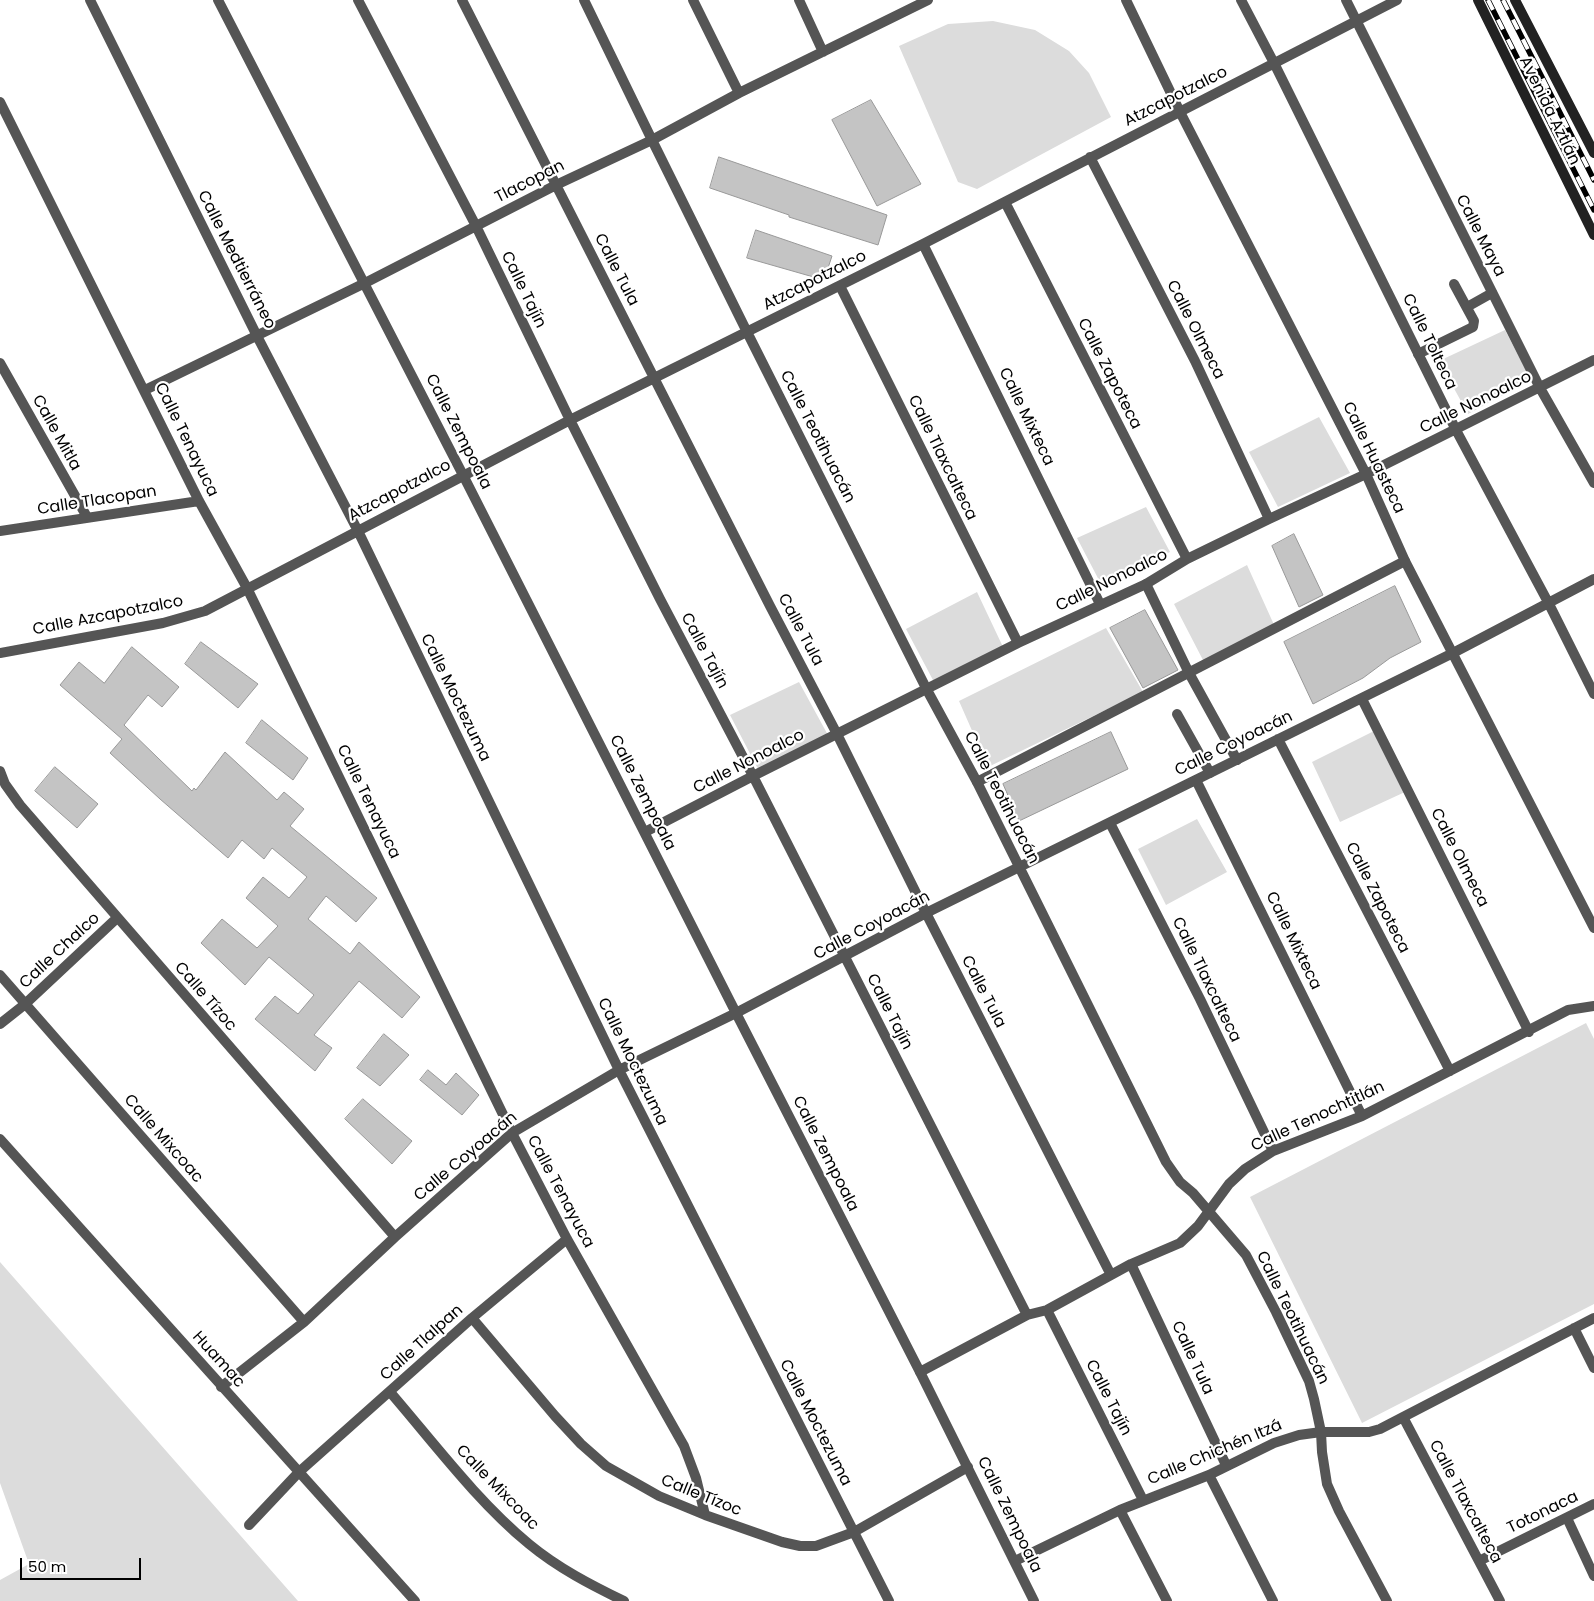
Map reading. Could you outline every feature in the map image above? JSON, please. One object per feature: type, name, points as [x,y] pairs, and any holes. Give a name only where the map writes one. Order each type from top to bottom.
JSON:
[{"type":"main road","name":"Avenida Aztlán","points":[[1478,0],[1594,235]]},
{"type":"main road","name":"Avenida Aztlán","points":[[1515,0],[1594,152]]},
{"type":"street","name":"Calle Medtierráneo","points":[[90,0],[257,336],[358,531]]},
{"type":"street","name":"Calle Zempoala","points":[[218,0],[464,475],[920,1372],[1034,1601]]},
{"type":"street","name":"Calle Tajín","points":[[358,0],[476,226],[656,591],[753,776],[1027,1315]]},
{"type":"street","name":"Calle Tula","points":[[462,0],[838,734],[926,913],[1111,1274]]},
{"type":"street","name":"Calle Teotihuacán","points":[[584,0],[747,332],[927,690],[1020,867],[1166,1162],[1180,1182],[1193,1193],[1246,1255],[1276,1312],[1308,1381],[1321,1432],[1322,1460],[1327,1484],[1339,1511],[1387,1601]]},
{"type":"street","points":[[693,0],[739,93]]},
{"type":"street","points":[[798,0],[823,52]]},
{"type":"street","name":"Tlacopan","points":[[145,390],[365,283],[556,185],[652,140],[739,93],[823,52],[908,4],[928,0]]},
{"type":"street","name":"Calle Huasteca","points":[[1126,0],[1180,112],[1366,474],[1405,561],[1594,928]]},
{"type":"street","name":"Calle Tolteca","points":[[1241,0],[1456,430],[1549,604],[1594,694]]},
{"type":"street","name":"Calle Maya","points":[[1346,0],[1540,388],[1594,483]]},
{"type":"street","name":"Atzcapotzalco","points":[[247,588],[654,377],[924,244],[1397,0]]},
{"type":"street","name":"Calle Tenayuca","points":[[0,102],[199,500],[247,588],[512,1133],[567,1239],[684,1446],[696,1478],[705,1515]]},
{"type":"street","name":"Calle Olmeca","points":[[1090,157],[1195,361],[1269,518]]},
{"type":"street","name":"Calle Zapoteca","points":[[1005,202],[1188,559]]},
{"type":"street","name":"Calle Mixteca","points":[[924,244],[1100,604]]},
{"type":"street","points":[[1418,354],[1473,327],[1474,321],[1454,284]]},
{"type":"street","name":"Calle Tlaxcalteca","points":[[840,286],[1018,643]]},
{"type":"street","points":[[1466,307],[1492,294]]},
{"type":"street","name":"Calle Nonoalco","points":[[645,832],[1018,643],[1146,584],[1188,559],[1269,518],[1366,474],[1594,360]]},
{"type":"street","name":"Calle Mitla","points":[[0,363],[87,517]]},
{"type":"street","name":"Calle Tlacopan","points":[[0,530],[199,500]]},
{"type":"street","name":"Calle Moctezuma","points":[[358,531],[619,1070],[889,1601]]},
{"type":"street","points":[[977,782],[1405,561]]},
{"type":"street","name":"Calle Coyoacán","points":[[221,1387],[304,1322],[395,1237],[512,1133],[619,1070],[736,1013],[926,913],[1362,699],[1549,604],[1594,579]]},
{"type":"street","points":[[1146,584],[1189,673],[1237,760]]},
{"type":"street","name":"Calle Azcapotzalco","points":[[0,653],[163,623],[205,611],[247,588]]},
{"type":"street","name":"Calle Olmeca","points":[[1362,699],[1528,1032]]},
{"type":"street","points":[[1177,714],[1210,773]]},
{"type":"street","name":"Calle Zapoteca","points":[[1278,739],[1450,1071]]},
{"type":"street","name":"Calle Tízoc","points":[[0,771],[5,784],[20,805],[395,1237]]},
{"type":"street","name":"Calle Mixteca","points":[[1196,780],[1362,1116]]},
{"type":"street","name":"Calle Tlaxcalteca","points":[[1110,823],[1200,998],[1273,1151]]},
{"type":"street","name":"Calle Chalco","points":[[0,1024],[24,1005],[117,918]]},
{"type":"street","name":"Calle Mixcoac","points":[[0,976],[304,1322]]},
{"type":"street","name":"Calle Tenochtitlán","points":[[920,1372],[1027,1315],[1047,1310],[1111,1274],[1180,1243],[1192,1234],[1229,1184],[1273,1151],[1362,1116],[1568,1010],[1594,1006]]},
{"type":"street","name":"Huamac","points":[[0,1139],[414,1601]]},
{"type":"street","name":"Calle Tlalpan","points":[[249,1525],[299,1472],[472,1318],[567,1239]]},
{"type":"street","name":"Calle Tula","points":[[1131,1264],[1226,1465]]},
{"type":"street","name":"Calle Tajín","points":[[1047,1310],[1143,1500]]},
{"type":"street","name":"Calle Tízoc","points":[[472,1318],[555,1416],[581,1444],[606,1466],[659,1496],[766,1537],[800,1546],[816,1546],[854,1532],[968,1467]]},
{"type":"street","name":"Calle Chichén Itzá","points":[[1015,1561],[1120,1510],[1209,1475],[1274,1443],[1298,1435],[1321,1432],[1369,1432],[1403,1417],[1594,1318]]},
{"type":"street","points":[[1574,1328],[1594,1368]]},
{"type":"street","name":"Calle Mixcoac","points":[[390,1392],[484,1501],[508,1525],[555,1563],[582,1580],[624,1601]]},
{"type":"street","name":"Calle Tlaxcalteca","points":[[1403,1417],[1500,1601]]},
{"type":"street","points":[[1209,1475],[1273,1601]]},
{"type":"street","name":"Totonaca","points":[[1479,1561],[1594,1504]]},
{"type":"street","points":[[1120,1510],[1167,1601]]},
{"type":"street","points":[[1567,1518],[1594,1576]]},
{"type":"shaded area","points":[[993,21],[1035,30],[1069,51],[1089,73],[1111,117],[977,189],[958,182],[899,46],[948,24]]},
{"type":"shaded area","points":[[1505,330],[1531,380],[1468,414],[1439,361]]},
{"type":"shaded area","points":[[1319,417],[1350,473],[1278,507],[1249,452]]},
{"type":"shaded area","points":[[1146,507],[1170,552],[1101,584],[1077,538]]},
{"type":"shaded area","points":[[1247,565],[1275,627],[1204,662],[1174,604]]},
{"type":"shaded area","points":[[977,592],[1003,647],[934,682],[906,629]]},
{"type":"shaded area","points":[[1106,628],[1143,692],[988,767],[959,701]]},
{"type":"shaded area","points":[[799,682],[829,737],[759,771],[730,715]]},
{"type":"shaded area","points":[[1374,731],[1405,792],[1340,822],[1312,762]]},
{"type":"shaded area","points":[[1197,819],[1227,872],[1166,905],[1138,849]]},
{"type":"shaded area","points":[[1586,1023],[1594,1039],[1594,1304],[1362,1423],[1250,1197]]},
{"type":"shaded area","points":[[0,1262],[298,1601],[0,1601],[0,1580],[29,1564],[0,1483]]},
{"type":"building","points":[[871,100],[921,184],[877,206],[832,120]]},
{"type":"building","points":[[719,157],[887,215],[878,245],[789,217],[789,215],[710,188]]},
{"type":"building","points":[[756,230],[832,256],[824,280],[747,258]]},
{"type":"building","points":[[1294,534],[1323,595],[1299,607],[1272,546]]},
{"type":"building","points":[[1395,586],[1421,642],[1390,658],[1363,678],[1313,704],[1284,642]]},
{"type":"building","points":[[1145,610],[1178,670],[1143,688],[1110,628]]},
{"type":"building","points":[[201,642],[258,684],[238,708],[185,664]]},
{"type":"building","points":[[132,647],[179,687],[162,707],[148,695],[124,725],[192,791],[194,788],[196,790],[225,752],[277,800],[284,792],[304,809],[290,826],[377,898],[356,922],[326,896],[308,919],[350,954],[359,942],[420,997],[402,1018],[359,981],[314,1035],[332,1048],[315,1071],[255,1019],[275,996],[298,1014],[314,995],[269,957],[245,985],[201,943],[222,919],[257,948],[278,926],[246,898],[263,877],[289,898],[307,877],[272,848],[264,859],[242,840],[228,858],[110,753],[122,739],[60,685],[79,662],[104,683]]},
{"type":"building","points":[[262,720],[308,758],[293,780],[246,743]]},
{"type":"building","points":[[1111,732],[1128,769],[1019,821],[1003,784]]},
{"type":"building","points":[[55,767],[98,804],[77,828],[35,791]]},
{"type":"building","points":[[384,1034],[409,1055],[380,1086],[357,1068]]},
{"type":"building","points":[[428,1070],[446,1085],[456,1073],[479,1095],[462,1115],[420,1080]]},
{"type":"building","points":[[363,1099],[412,1141],[392,1164],[345,1119]]},
{"type":"railway","points":[[1488,0],[1594,210]]},
{"type":"railway","points":[[1503,0],[1594,180]]}]
